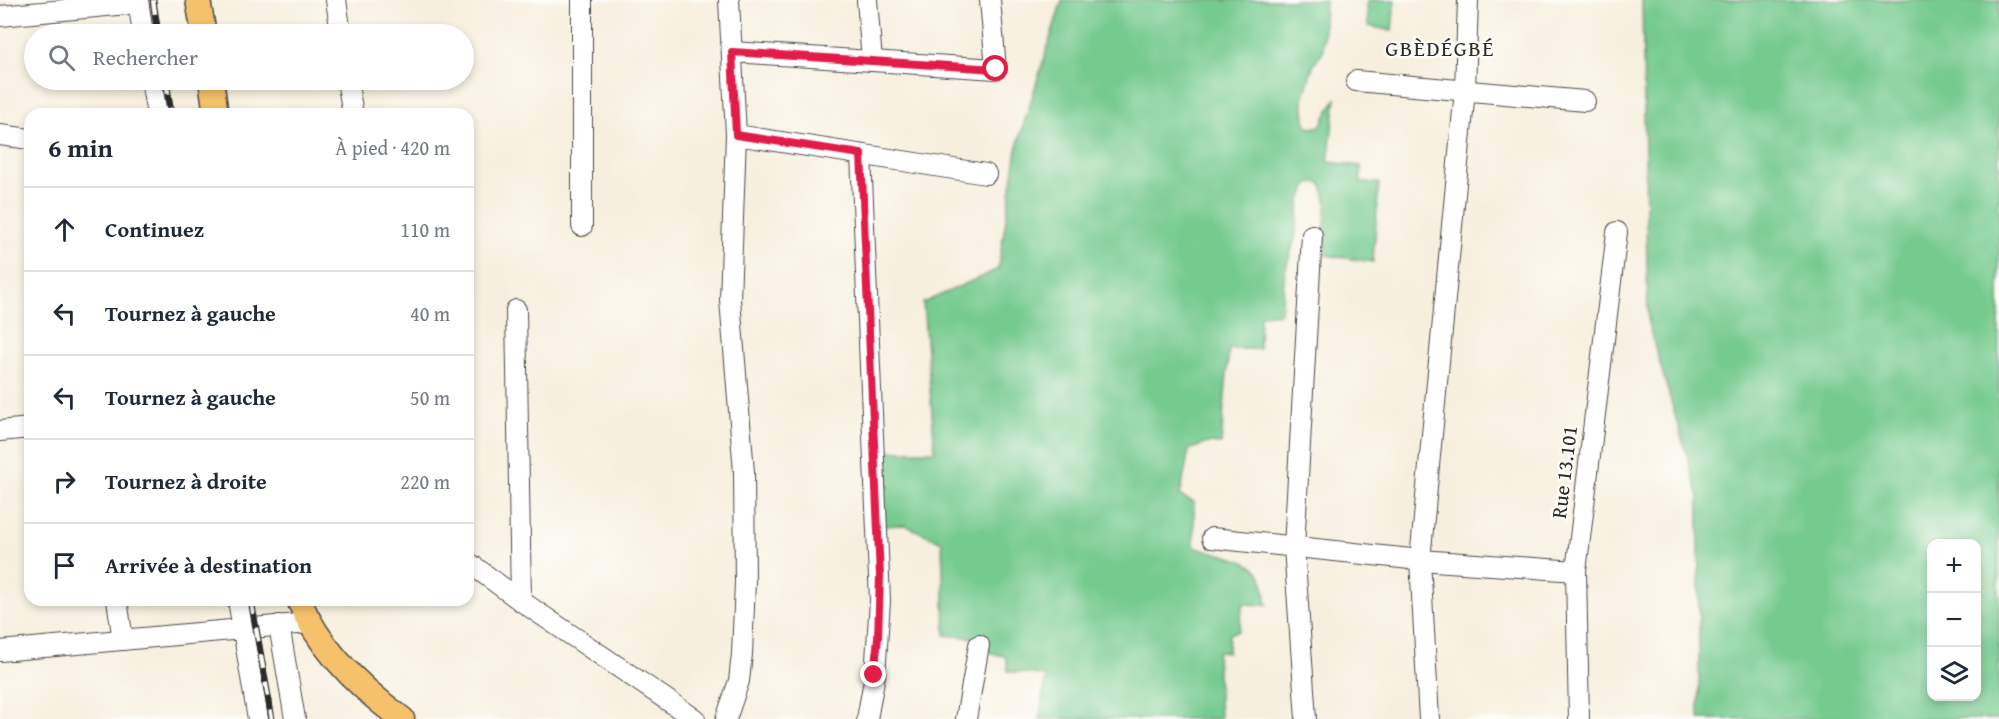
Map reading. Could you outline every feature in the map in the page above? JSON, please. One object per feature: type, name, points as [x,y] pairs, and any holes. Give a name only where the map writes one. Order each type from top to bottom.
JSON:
[{"type":"main road","points":[[198,0],[202,24]]},
{"type":"main road","points":[[212,90],[215,108]]},
{"type":"main road","points":[[302,606],[309,623],[367,692],[402,719]]},
{"type":"street","points":[[336,0],[339,24]]},
{"type":"street","points":[[582,0],[582,226]]},
{"type":"street","points":[[726,719],[739,681],[745,582],[744,472],[730,300],[736,135],[729,0]]},
{"type":"street","points":[[867,0],[872,61]]},
{"type":"street","points":[[732,52],[996,69],[990,0]]},
{"type":"street","points":[[1429,719],[1420,560],[1465,90],[1468,0]]},
{"type":"street","points":[[0,16],[138,2],[141,24]]},
{"type":"street","points":[[1356,81],[1585,101]]},
{"type":"street","points":[[153,90],[156,108]]},
{"type":"street","points":[[348,90],[351,108]]},
{"type":"street","points":[[0,135],[24,138]]},
{"type":"street","points":[[736,135],[986,174]]},
{"type":"street","points":[[861,154],[880,584],[878,647],[867,719]]},
{"type":"street","name":"Rue 13.101","points":[[1579,719],[1576,572],[1617,232]]},
{"type":"street","points":[[1306,719],[1294,547],[1312,236]]},
{"type":"street","points":[[516,310],[521,601]]},
{"type":"street","points":[[0,431],[24,429]]},
{"type":"street","points":[[1212,538],[1420,560],[1576,572]]},
{"type":"street","points":[[474,566],[695,719]]},
{"type":"street","points":[[118,606],[123,640]]},
{"type":"street","points":[[239,606],[258,719]]},
{"type":"street","points":[[0,651],[309,623]]},
{"type":"street","points":[[279,625],[295,719]]},
{"type":"street","points":[[966,719],[979,645]]},
{"type":"green space","points":[[1062,0],[1325,0],[1323,51],[1313,66],[1303,99],[1306,125],[1311,128],[1320,126],[1336,98],[1328,162],[1361,166],[1361,183],[1379,183],[1373,262],[1326,255],[1324,235],[1326,209],[1323,189],[1320,183],[1313,182],[1306,187],[1300,203],[1295,238],[1285,271],[1281,313],[1260,315],[1259,349],[1229,349],[1221,444],[1207,443],[1189,450],[1180,496],[1194,502],[1194,547],[1251,565],[1259,572],[1267,605],[1243,604],[1239,631],[1229,634],[1228,652],[1217,652],[1220,719],[1039,719],[1046,676],[1008,671],[1006,657],[985,651],[983,639],[945,635],[942,542],[905,525],[880,526],[883,451],[935,451],[923,303],[998,269],[1018,143]]},
{"type":"green space","points":[[1367,0],[1395,0],[1392,31],[1368,26]]},
{"type":"green space","points":[[1642,0],[1999,0],[1999,719],[1699,719],[1699,497],[1648,323]]},
{"type":"railway","points":[[153,0],[157,24]]},
{"type":"railway","points":[[167,90],[170,108]]},
{"type":"railway","points":[[252,606],[272,719]]},
{"type":"district","name":"GBÈDÉGBÉ","points":[[1440,48]]},
{"type":"route","points":[[874,675],[880,576],[861,154],[736,135],[732,52],[996,69]]}]
